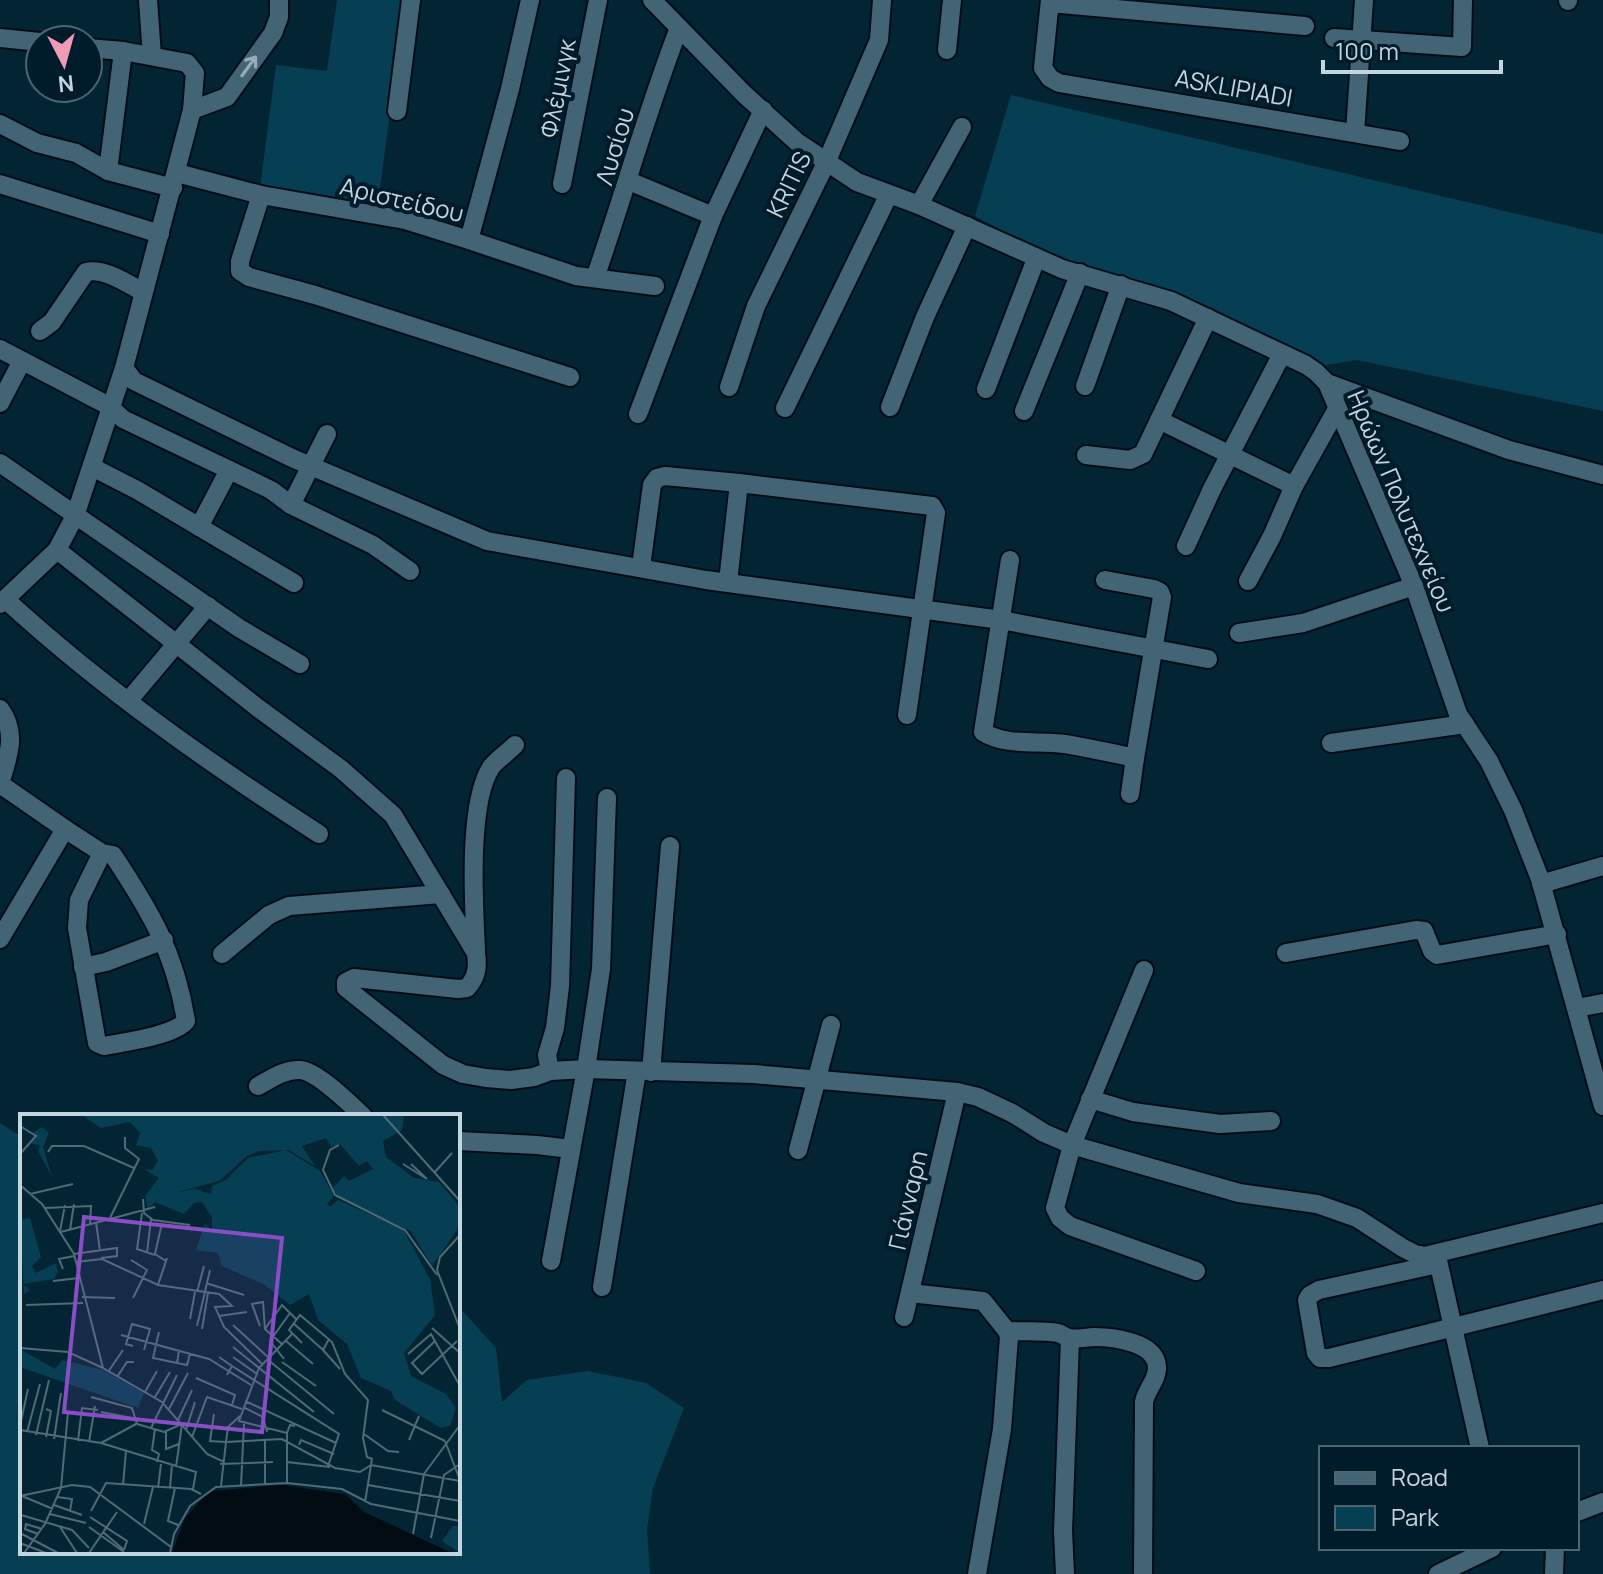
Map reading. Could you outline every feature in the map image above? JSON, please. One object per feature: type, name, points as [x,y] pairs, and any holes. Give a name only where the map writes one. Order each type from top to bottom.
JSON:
[{"type":"street","points":[[148,0],[152,56]]},
{"type":"street","points":[[192,110],[227,97],[273,33],[279,17],[279,0]]},
{"type":"street","points":[[397,111],[411,0]]},
{"type":"street","name":"Αριστείδου","points":[[0,124],[37,143],[76,153],[108,171],[405,220],[469,240],[510,89],[530,0]]},
{"type":"street","name":"Φλέμινγκ","points":[[562,184],[598,0]]},
{"type":"street","name":"Ηρώων Πολυτεχνείου","points":[[652,0],[797,142],[857,182],[919,205],[1036,259],[1171,301],[1282,354],[1316,372],[1327,383],[1414,586],[1458,714],[1489,761],[1541,884],[1601,1086],[1603,1106]]},
{"type":"street","name":"KRITIS","points":[[729,387],[756,306],[826,163],[879,40],[882,0]]},
{"type":"street","points":[[947,50],[952,0]]},
{"type":"street","points":[[1355,133],[1364,0]]},
{"type":"street","points":[[1334,38],[1462,47],[1463,0]]},
{"type":"street","points":[[1050,2],[1305,26]]},
{"type":"street","name":"ASKLIPIADI","points":[[1050,2],[1043,68],[1050,78],[1059,83],[1400,141]]},
{"type":"street","name":"Λυσίου","points":[[595,278],[629,181],[659,78],[679,28]]},
{"type":"street","points":[[0,38],[24,40]]},
{"type":"street","points":[[7,598],[57,550],[75,516],[124,368],[192,110],[195,73],[187,63],[104,49]]},
{"type":"street","points":[[108,171],[123,51]]},
{"type":"street","points":[[638,414],[713,216],[763,110]]},
{"type":"street","points":[[919,205],[962,127]]},
{"type":"street","points":[[629,181],[713,216]]},
{"type":"street","points":[[0,184],[160,234]]},
{"type":"street","points":[[785,408],[889,194]]},
{"type":"street","points":[[261,195],[240,261],[240,271],[249,277],[315,295],[570,377]]},
{"type":"street","points":[[890,407],[925,317],[967,226]]},
{"type":"street","points":[[469,240],[559,271],[655,286]]},
{"type":"street","points":[[986,389],[1036,259]]},
{"type":"street","points":[[40,331],[52,322],[86,272],[94,270],[111,275],[143,292]]},
{"type":"street","points":[[1024,411],[1080,273]]},
{"type":"street","points":[[1085,386],[1121,285]]},
{"type":"street","points":[[1086,455],[1137,459],[1143,454],[1208,318]]},
{"type":"street","points":[[0,349],[109,406],[123,419],[271,490],[291,505],[343,528],[410,571]]},
{"type":"street","points":[[1186,546],[1282,354]]},
{"type":"street","points":[[0,403],[22,361]]},
{"type":"street","points":[[124,368],[134,381],[309,466],[487,541],[728,582],[1001,620],[1208,659]]},
{"type":"street","points":[[1327,383],[1509,450],[1603,475]]},
{"type":"street","points":[[1248,581],[1294,486],[1337,409]]},
{"type":"street","points":[[1159,420],[1294,486]]},
{"type":"street","points":[[291,505],[327,434]]},
{"type":"street","points":[[0,463],[239,628],[300,664]]},
{"type":"street","points":[[92,467],[294,583]]},
{"type":"street","points":[[199,527],[229,470]]},
{"type":"street","points":[[641,567],[652,485],[657,478],[665,476],[932,506],[936,513],[907,715]]},
{"type":"street","points":[[728,582],[739,483]]},
{"type":"street","points":[[57,550],[341,769],[393,815],[476,953]]},
{"type":"street","points":[[1010,560],[983,732],[990,737],[1026,743],[1062,744],[1135,758]]},
{"type":"street","points":[[0,578],[7,598],[67,656],[211,763],[319,834]]},
{"type":"street","points":[[1105,580],[1160,592],[1162,597],[1130,794]]},
{"type":"street","points":[[1239,633],[1303,623],[1414,586]]},
{"type":"street","points":[[129,700],[208,606]]},
{"type":"street","points":[[0,709],[7,719],[12,740],[0,784],[102,853],[113,855],[153,917],[177,978],[186,1021],[181,1027],[104,1046],[97,1043]]},
{"type":"street","points":[[1331,743],[1465,724]]},
{"type":"street","points":[[515,745],[492,767],[482,792],[477,820],[474,910],[478,968],[473,981],[467,988],[458,989],[354,978],[346,982],[346,988],[443,1065],[463,1074],[511,1080],[550,1071],[586,1069],[754,1074],[957,1092],[978,1097],[1072,1145],[1239,1193],[1317,1204],[1357,1218],[1415,1254],[1437,1260]]},
{"type":"street","points":[[550,1071],[547,1055],[555,1028],[560,986],[566,778]]},
{"type":"street","points":[[551,1261],[601,969],[607,798]]},
{"type":"street","points":[[0,939],[65,829]]},
{"type":"street","points":[[602,1287],[644,1072],[670,846]]},
{"type":"street","points":[[100,1062],[77,928],[79,900],[102,853]]},
{"type":"street","points":[[1541,884],[1603,866]]},
{"type":"street","points":[[222,954],[269,915],[289,906],[441,894]]},
{"type":"street","points":[[1286,953],[1416,930],[1424,931],[1432,951],[1437,955],[1557,934]]},
{"type":"street","points":[[83,967],[106,962],[164,940]]},
{"type":"street","points":[[1144,970],[1072,1145],[1055,1208],[1060,1218],[1070,1226],[1196,1271]]},
{"type":"street","points":[[1577,1008],[1603,1003]]},
{"type":"street","points":[[798,1150],[831,1025]]},
{"type":"street","points":[[258,1086],[290,1071],[303,1070],[361,1114]]},
{"type":"street","name":"Γιάνναρη","points":[[904,1317],[957,1092]]},
{"type":"street","points":[[1090,1099],[1133,1112],[1220,1124],[1271,1121]]},
{"type":"street","points":[[460,1141],[571,1149]]},
{"type":"street","points":[[1603,1213],[1319,1290],[1307,1300],[1316,1353],[1320,1358],[1329,1358],[1603,1290]]},
{"type":"street","points":[[1437,1260],[1480,1446]]},
{"type":"street","points":[[910,1293],[983,1301],[1009,1337],[1002,1429],[977,1574]]},
{"type":"street","points":[[1007,1331],[1058,1333],[1070,1339],[1094,1337],[1125,1340],[1142,1347],[1154,1357],[1158,1365],[1156,1376],[1144,1402],[1143,1574]]},
{"type":"street","points":[[1065,1574],[1063,1531],[1070,1339]]},
{"type":"street","points":[[1579,1511],[1603,1502]]},
{"type":"street","points":[[1438,1574],[1488,1550]]},
{"type":"street","points":[[1554,1574],[1555,1550]]},
{"type":"green space","points":[[337,0],[405,0],[378,203],[260,188],[276,65],[327,71]]},
{"type":"green space","points":[[1011,95],[1603,234],[1603,411],[1357,360],[1326,365],[1031,247],[975,216]]},
{"type":"green space","points":[[0,1123],[20,1136],[20,1554],[460,1554],[460,1308],[496,1348],[502,1402],[527,1380],[588,1371],[646,1383],[684,1408],[653,1488],[647,1529],[650,1574],[0,1574]]}]
